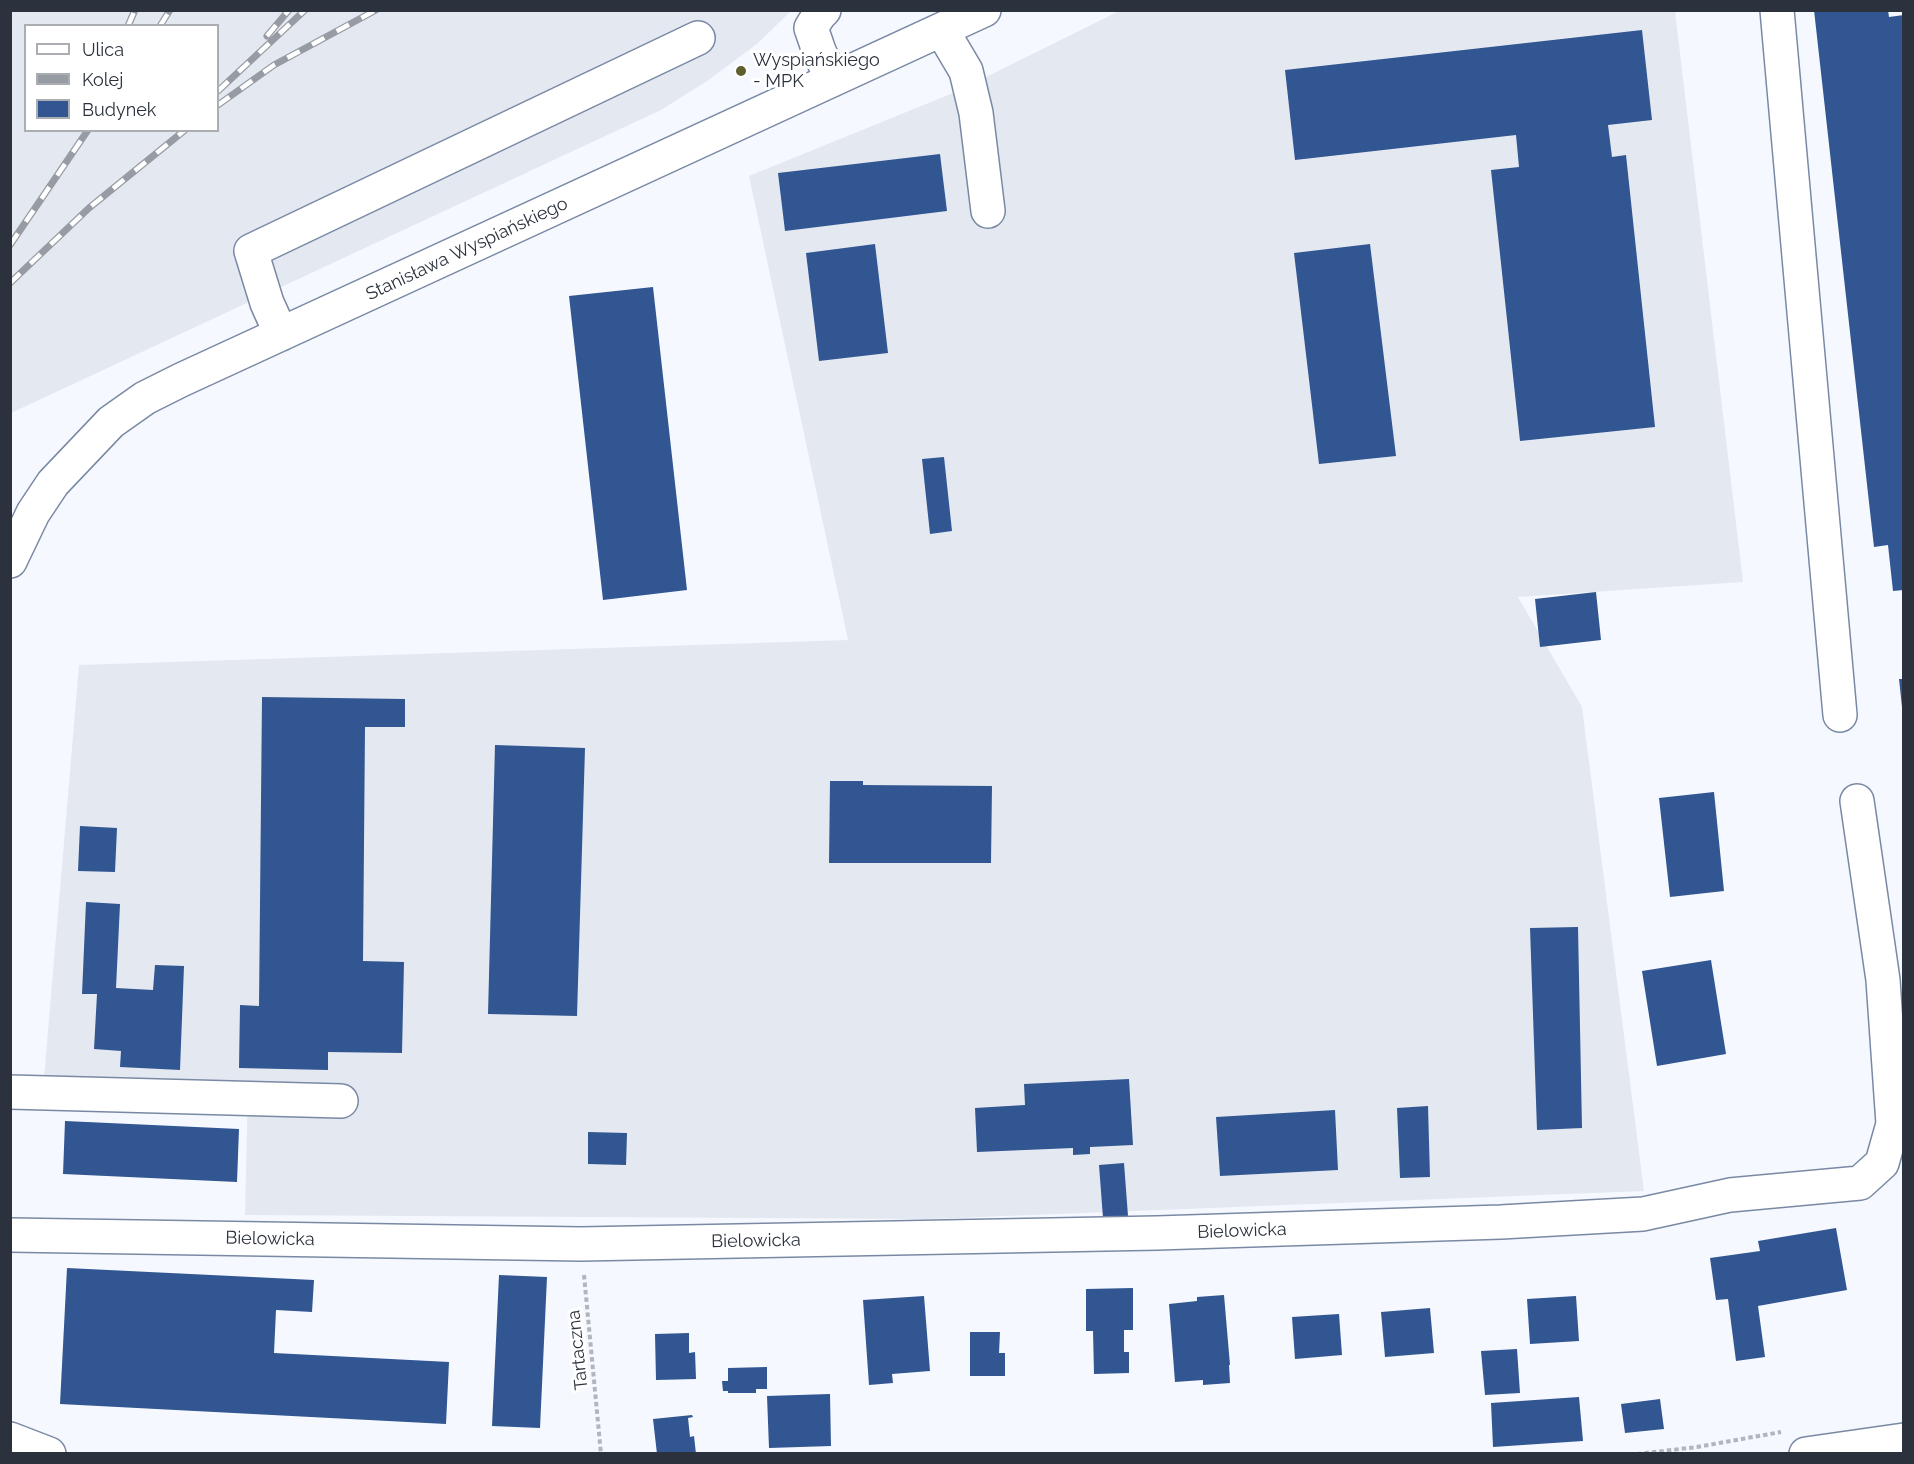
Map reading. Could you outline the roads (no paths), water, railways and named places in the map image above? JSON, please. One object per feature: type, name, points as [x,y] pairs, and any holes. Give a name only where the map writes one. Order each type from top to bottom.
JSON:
[{"type":"street","points":[[824,10],[812,28],[832,80]]},
{"type":"street","name":"Stanisława Wyspiańskiego","points":[[10,561],[22,505],[53,483],[111,422],[145,398],[984,10]]},
{"type":"street","points":[[1778,10],[1840,715]]},
{"type":"street","points":[[943,29],[966,71],[969,82],[976,112],[988,211]]},
{"type":"street","points":[[281,334],[267,303],[251,251],[698,38]]},
{"type":"street","name":"Bielowicka","points":[[10,1235],[581,1244],[1157,1233],[1501,1222],[1643,1214],[1730,1195],[1860,1183],[1882,1163],[1893,1124],[1883,980],[1857,801]]},
{"type":"street","points":[[10,1092],[341,1101]]},
{"type":"street","points":[[10,1439],[49,1454]]},
{"type":"street","points":[[1815,1447],[1904,1440]]},
{"type":"railway","points":[[129,24],[135,10]]},
{"type":"railway","points":[[161,24],[170,10]]},
{"type":"railway","points":[[267,36],[289,10]]},
{"type":"railway","points":[[219,90],[305,10]]},
{"type":"railway","points":[[219,104],[274,65],[376,10]]},
{"type":"railway","points":[[10,245],[87,132]]},
{"type":"railway","points":[[10,283],[89,208],[183,132]]},
{"type":"place","name":"Wyspiańskiego - MPK","points":[[741,71]]}]
